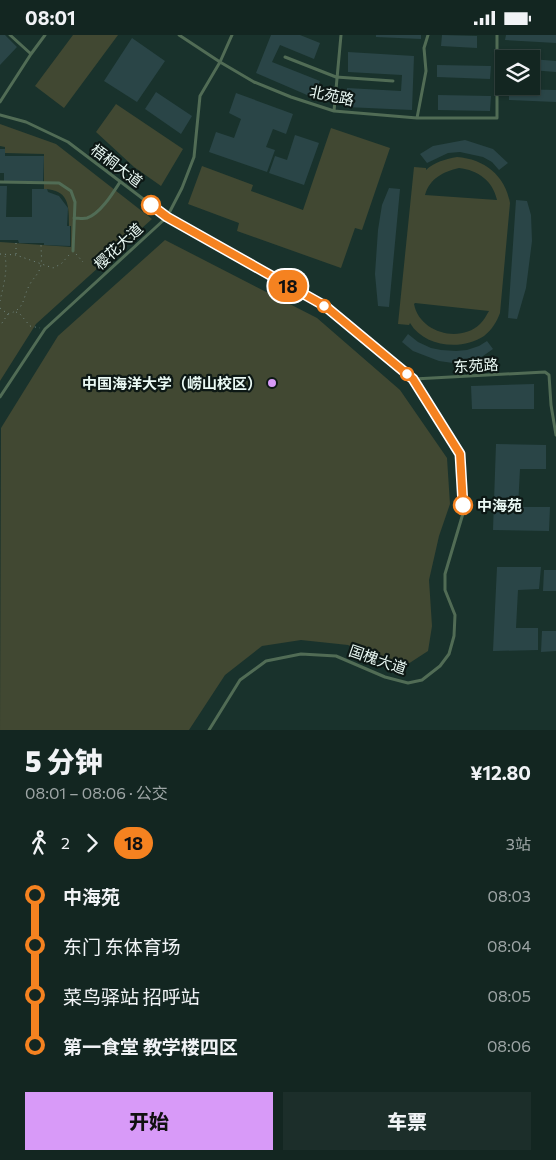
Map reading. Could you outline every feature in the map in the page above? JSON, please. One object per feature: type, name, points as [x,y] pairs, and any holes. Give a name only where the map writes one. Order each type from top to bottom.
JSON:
[{"type":"lane","points":[[10,35],[31,54]]},
{"type":"lane","points":[[0,102],[45,35]]},
{"type":"lane","name":"北苑路","points":[[179,35],[254,82],[291,97],[334,111],[417,118],[497,118],[497,35]]},
{"type":"lane","name":"樱花大道","points":[[0,397],[45,329],[167,217],[182,188],[194,157],[200,97],[220,62],[232,35]]},
{"type":"lane","points":[[334,35],[340,36],[334,111]]},
{"type":"lane","points":[[417,118],[426,71],[424,48],[428,35]]},
{"type":"lane","points":[[285,57],[336,77],[393,81]]},
{"type":"lane","name":"梧桐大道","points":[[0,115],[26,122],[68,142],[167,217],[325,306],[413,379]]},
{"type":"lane","points":[[0,182],[59,183],[71,191],[75,203],[73,251]]},
{"type":"lane","points":[[74,218],[87,218],[95,213],[107,202],[120,182]]},
{"type":"lane","name":"东苑路","points":[[413,379],[545,372],[549,375],[556,435]]},
{"type":"lane","name":"国槐大道","points":[[209,730],[240,680],[266,661],[300,654],[336,656],[385,677],[408,683],[422,680],[440,666],[449,654],[454,636],[454,615],[445,590],[445,573],[464,510],[460,454],[413,379]]},
{"type":"path","points":[[16,242],[16,255]]},
{"type":"path","points":[[0,326],[8,314],[15,312],[25,299],[30,284],[38,273],[41,264],[41,244]]},
{"type":"path","points":[[0,254],[16,255],[53,268],[57,267],[73,251],[83,261]]},
{"type":"path","points":[[0,301],[7,270],[5,255]]},
{"type":"path","points":[[0,308],[8,314]]},
{"type":"path","points":[[15,312],[20,314],[30,326],[45,329]]},
{"type":"green space","points":[[73,35],[118,35],[64,108],[35,86]]},
{"type":"green space","points":[[116,104],[183,149],[161,186],[134,167],[96,132]]},
{"type":"green space","points":[[0,124],[56,144],[152,219],[36,324],[0,381],[0,242],[71,247],[71,226],[69,226],[69,212],[66,200],[58,192],[44,189],[44,154],[5,153],[5,147],[0,146]]},
{"type":"green space","points":[[331,128],[390,148],[362,230],[355,228],[341,268],[237,231],[239,223],[188,204],[202,166],[253,185],[251,191],[303,210]]},
{"type":"green space","points":[[457,157],[476,161],[492,170],[503,184],[510,203],[500,313],[494,325],[484,336],[475,341],[455,345],[434,342],[416,331],[410,323],[409,325],[398,324],[414,167],[426,168],[426,170],[436,163]],"holes":[[[459,168],[472,171],[484,178],[492,187],[497,200],[425,195],[434,180]],[[415,303],[489,311],[481,322],[471,330],[451,334],[441,332],[423,322],[417,314]]]},
{"type":"green space","points":[[165,240],[317,318],[400,390],[447,458],[450,504],[439,536],[429,580],[432,626],[428,651],[408,664],[378,659],[348,645],[301,640],[262,646],[225,675],[189,730],[0,730],[1,428],[58,336]]},
{"type":"building","points":[[0,35],[5,35],[17,47],[0,65]]},
{"type":"building","points":[[271,35],[300,35],[320,43],[314,59],[280,45],[272,62],[320,81],[314,98],[256,73]]},
{"type":"building","points":[[376,35],[421,35],[421,39],[376,37]]},
{"type":"building","points":[[442,35],[477,36],[477,48],[441,46]]},
{"type":"building","points":[[506,35],[556,35],[556,43],[505,40]]},
{"type":"building","points":[[132,38],[165,61],[137,102],[104,81]]},
{"type":"building","points":[[348,52],[414,56],[412,110],[346,107],[347,88],[401,91],[402,75],[348,72]]},
{"type":"building","points":[[540,60],[556,61],[556,72],[540,71]]},
{"type":"building","points":[[437,65],[491,66],[490,79],[437,77]]},
{"type":"building","points":[[540,90],[556,90],[556,102],[509,100],[509,95],[540,95]]},
{"type":"building","points":[[156,92],[192,116],[181,134],[145,109]]},
{"type":"building","points":[[236,93],[293,114],[286,134],[273,129],[266,147],[275,150],[267,172],[209,152],[216,132],[234,138],[241,119],[229,113]]},
{"type":"building","points":[[438,95],[491,96],[490,111],[438,110]]},
{"type":"building","points":[[295,135],[319,143],[304,185],[269,173],[275,156],[287,160]]},
{"type":"building","points":[[465,140],[493,149],[508,163],[499,170],[492,162],[483,157],[460,152],[448,153],[427,163],[420,154],[433,146]]},
{"type":"building","points":[[0,149],[5,149],[5,156],[44,156],[43,182],[4,182],[4,173],[0,173]]},
{"type":"building","points":[[0,186],[7,186],[6,217],[32,217],[32,189],[47,189],[48,192],[59,196],[68,208],[67,226],[70,226],[70,246],[19,243],[18,240],[0,240]]},
{"type":"building","points":[[389,188],[400,189],[389,307],[378,306],[375,274],[382,205]]},
{"type":"building","points":[[516,200],[527,201],[531,215],[532,241],[526,288],[517,319],[508,318]]},
{"type":"building","points":[[408,334],[418,342],[441,350],[467,350],[487,341],[493,349],[471,361],[453,363],[439,361],[413,351],[402,342]]},
{"type":"building","points":[[534,384],[534,409],[472,409],[471,386]]},
{"type":"building","points":[[496,444],[546,445],[546,469],[520,469],[518,507],[550,507],[549,531],[493,530]]},
{"type":"building","points":[[497,567],[541,567],[539,589],[518,590],[516,628],[538,628],[538,650],[493,651]]},
{"type":"building","points":[[544,570],[556,570],[556,591],[543,591]]},
{"type":"building","points":[[542,631],[556,631],[556,651],[541,652]]},
{"type":"bus line","name":"18","points":[[151,205],[167,217],[325,306],[413,379],[460,454],[463,505]]},
{"type":"place","name":"中国海洋大学（崂山校区）","points":[[272,383]]},
{"type":"place","name":"中海苑","points":[[463,505]]}]
